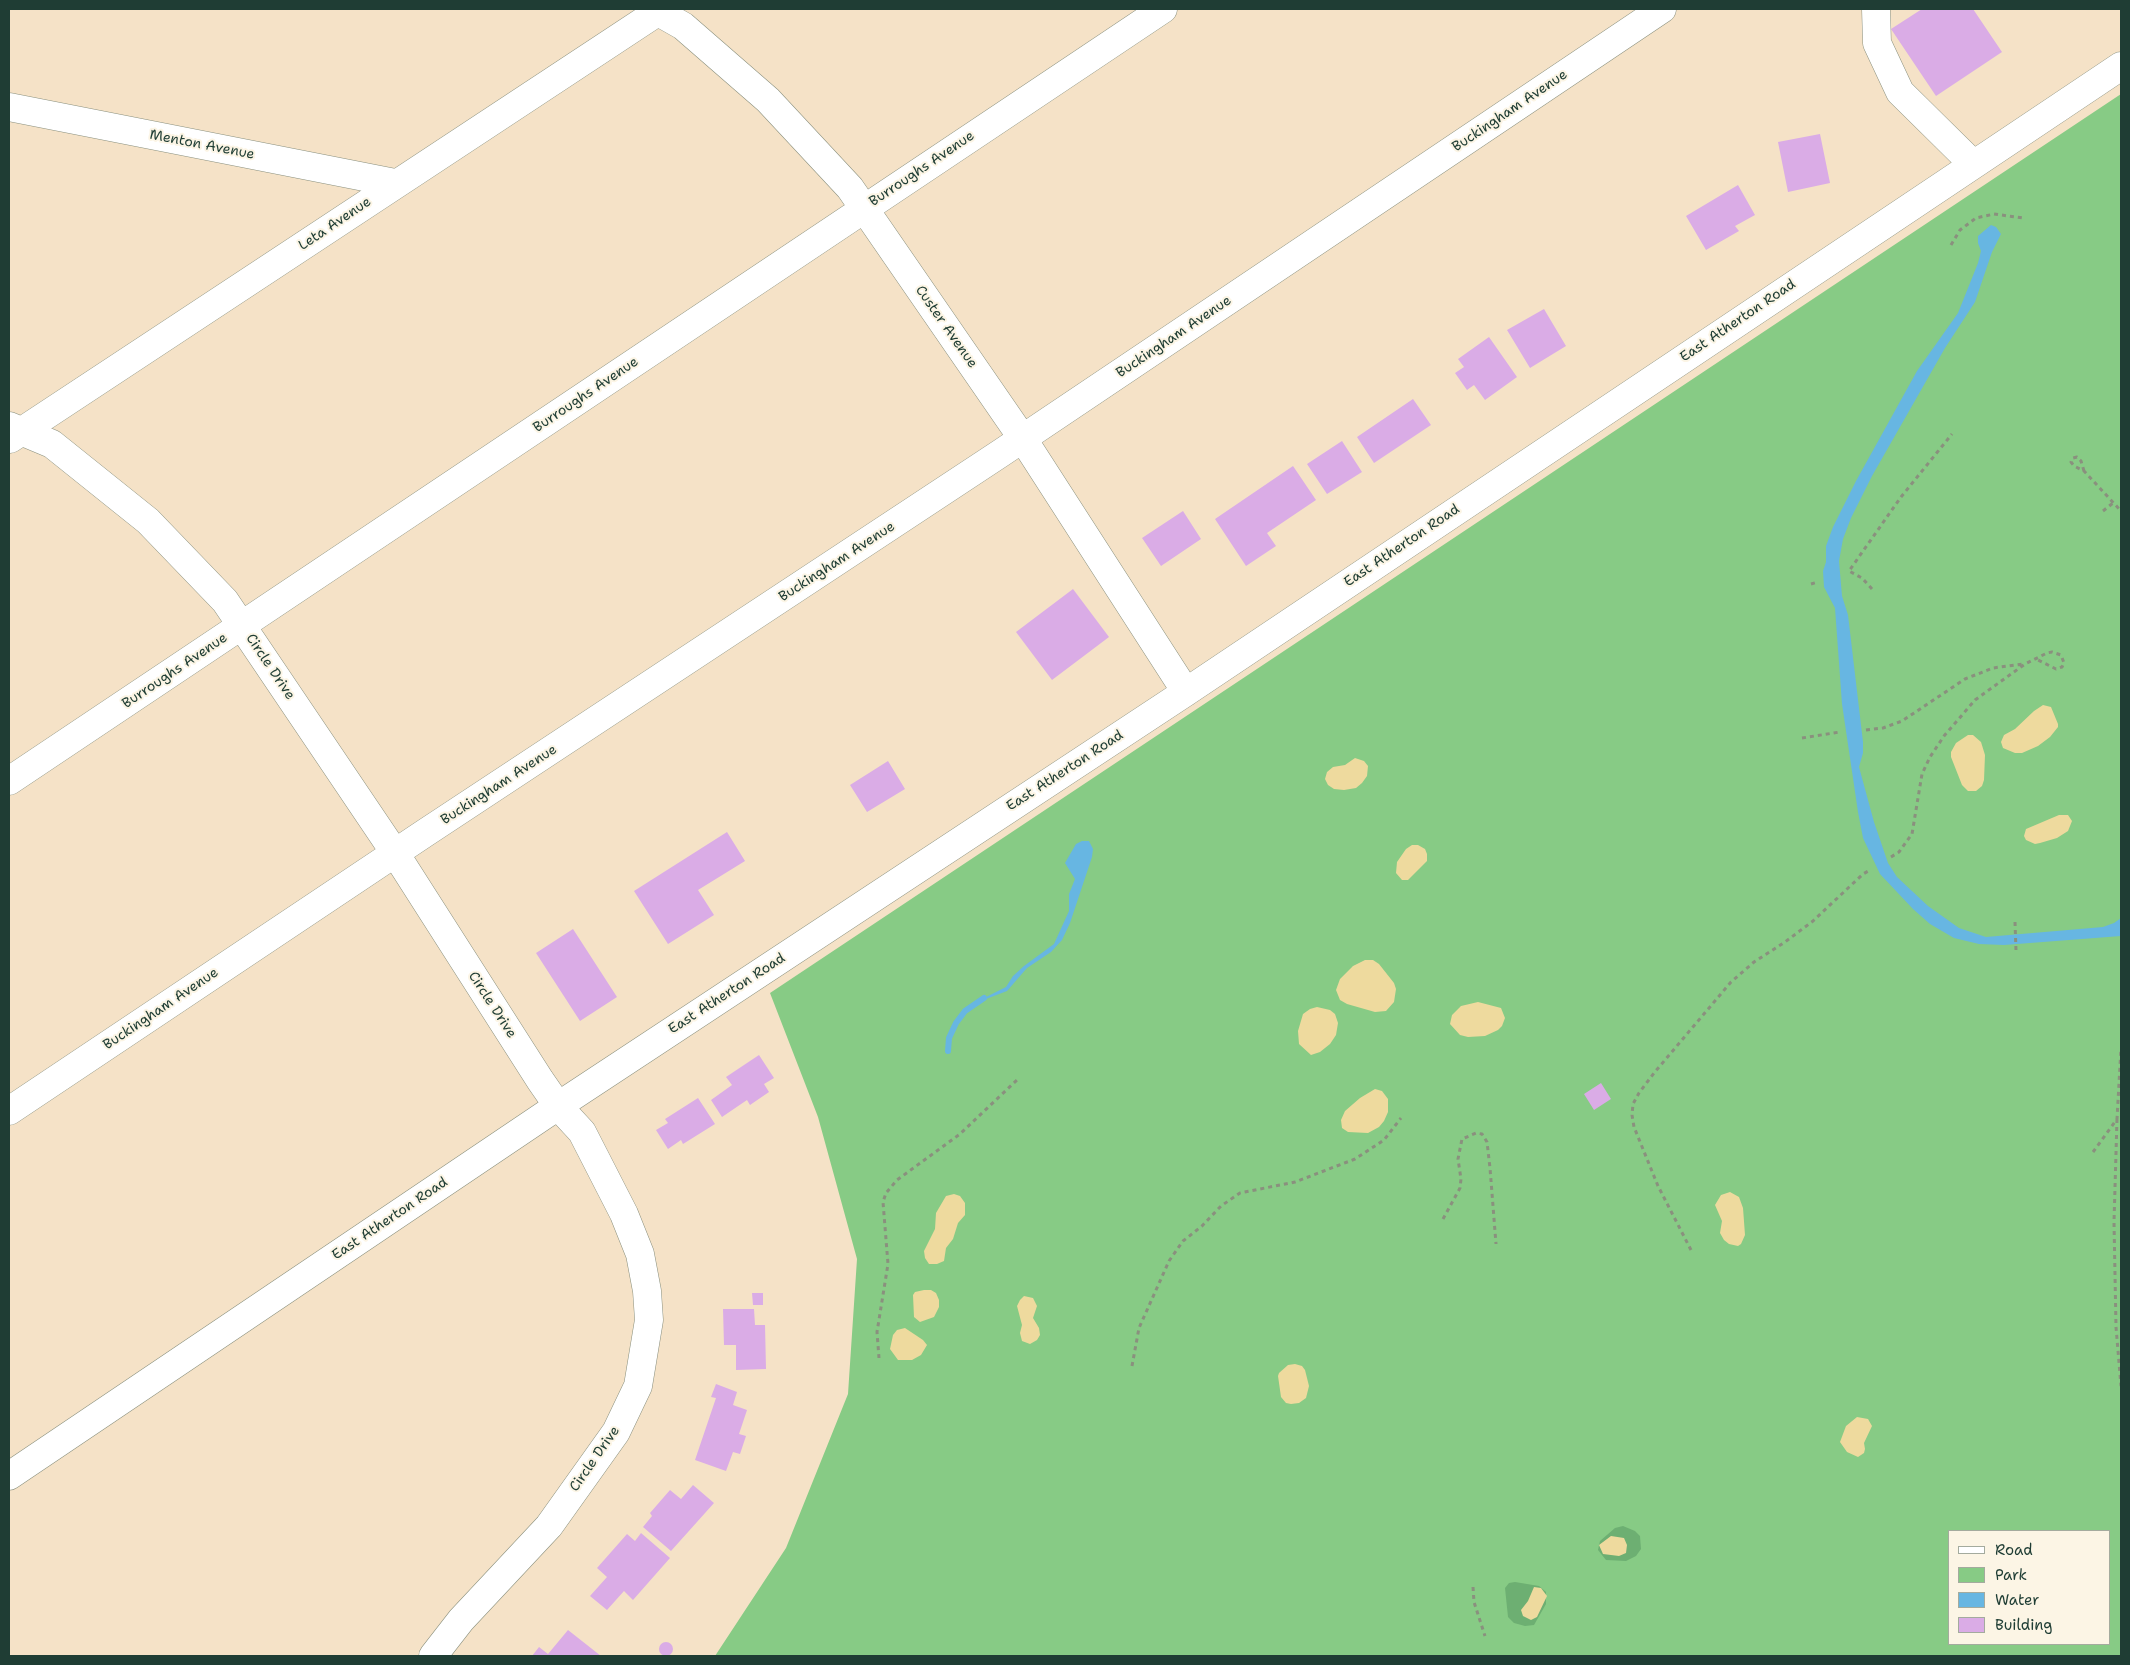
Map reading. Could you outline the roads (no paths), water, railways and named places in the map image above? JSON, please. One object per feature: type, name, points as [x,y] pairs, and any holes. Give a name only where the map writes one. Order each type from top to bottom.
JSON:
[{"type":"street","name":"Burroughs Avenue","points":[[9,781],[1164,9]]},
{"type":"street","name":"Buckingham Avenue","points":[[9,1111],[395,853],[1023,439],[1662,9]]},
{"type":"street","points":[[1876,9],[1877,43],[1900,92],[1973,164]]},
{"type":"street","name":"Custer Avenue","points":[[657,10],[683,26],[768,100],[850,188],[1023,439],[1186,692]]},
{"type":"street","name":"Leta Avenue","points":[[14,432],[657,10]]},
{"type":"street","name":"East Atherton Road","points":[[9,1476],[558,1106],[1186,692],[2121,66]]},
{"type":"street","name":"Menton Avenue","points":[[9,108],[395,183]]},
{"type":"street","name":"Circle Drive","points":[[14,432],[52,444],[148,520],[225,601],[395,853],[558,1106],[582,1132],[624,1214],[640,1254],[647,1291],[649,1320],[638,1386],[616,1432],[548,1526],[461,1620],[433,1656]]},
{"type":"water","points":[[1991,225],[1996,227],[2001,234],[1992,252],[1975,302],[1945,348],[1872,476],[1851,518],[1843,539],[1839,561],[1842,596],[1848,615],[1863,742],[1863,753],[1859,767],[1874,822],[1888,863],[1897,877],[1928,906],[1959,928],[1986,937],[2103,927],[2121,918],[2121,936],[2004,945],[1979,944],[1954,938],[1930,924],[1880,874],[1863,838],[1858,812],[1842,704],[1835,608],[1824,587],[1823,571],[1826,562],[1826,546],[1833,527],[1856,481],[1917,371],[1958,313],[1978,263],[1981,251],[1978,236]]},
{"type":"water","points":[[1082,841],[1089,841],[1093,849],[1092,857],[1070,923],[1062,940],[1051,952],[1027,968],[1007,991],[986,999],[984,998],[1006,987],[1013,976],[1024,966],[1054,944],[1069,911],[1069,894],[1075,879],[1065,863],[1076,844]]},
{"type":"waterway","points":[[948,1051],[949,1038],[956,1023],[965,1011],[984,998]]}]
